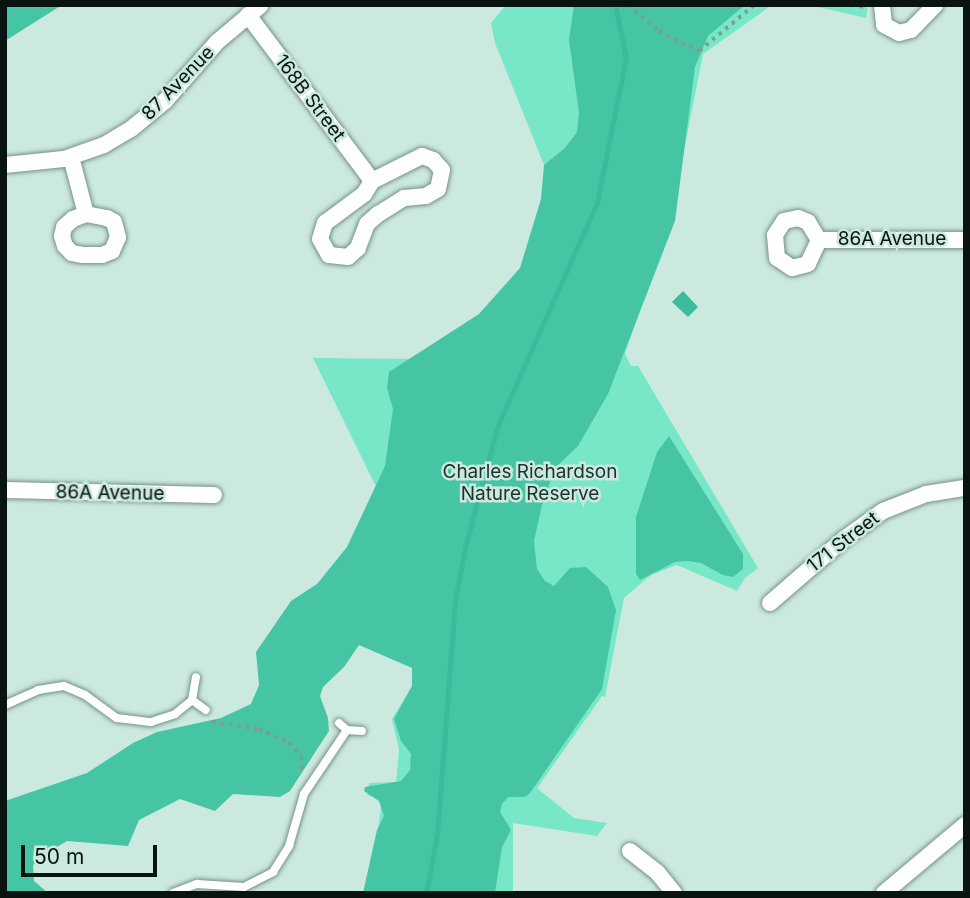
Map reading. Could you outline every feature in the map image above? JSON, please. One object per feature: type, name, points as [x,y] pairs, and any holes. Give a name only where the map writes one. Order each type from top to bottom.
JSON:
[{"type":"street","points":[[882,5],[884,24],[899,33],[911,30],[935,5]]},
{"type":"street","name":"87 Avenue","points":[[5,165],[71,157],[110,142],[141,122],[165,101],[217,42],[254,10]]},
{"type":"street","name":"168B Street","points":[[254,10],[372,181]]},
{"type":"street","points":[[422,156],[437,163],[442,174],[435,192],[395,203],[367,224],[354,253],[344,258],[333,257],[321,244],[323,227],[364,194],[372,181],[422,156]]},
{"type":"street","points":[[71,157],[86,214]]},
{"type":"street","name":"86A Avenue","points":[[819,240],[965,240]]},
{"type":"street","name":"171 Street","points":[[770,603],[844,539],[883,511],[926,494],[965,488]]},
{"type":"street","name":"86A Avenue","points":[[5,490],[214,495]]},
{"type":"street","points":[[884,893],[965,825]]},
{"type":"street","points":[[630,851],[657,872],[674,893]]},
{"type":"lane","points":[[5,705],[38,690],[57,686],[77,690],[110,715],[132,722],[160,721],[192,700],[196,677]]},
{"type":"lane","points":[[192,700],[206,710]]},
{"type":"lane","points":[[339,723],[347,730],[362,731]]},
{"type":"lane","points":[[173,893],[197,884],[244,887],[268,876],[288,850],[300,802],[347,730]]},
{"type":"path","points":[[629,5],[659,31],[699,51],[754,5]]},
{"type":"path","points":[[184,706],[209,722],[229,722],[266,732],[289,743],[300,752],[300,772],[311,782]]},
{"type":"green space","points":[[5,5],[62,5],[5,41]]},
{"type":"green space","name":"Charles Richardson Nature Reserve","points":[[506,5],[772,5],[703,54],[669,226],[625,354],[631,366],[638,366],[758,568],[745,578],[737,591],[677,565],[651,575],[624,598],[605,697],[602,696],[537,788],[574,818],[607,823],[597,836],[513,823],[513,893],[370,893],[382,799],[367,795],[369,783],[396,782],[399,750],[392,719],[412,686],[413,667],[383,501],[313,358],[421,359],[484,317],[526,270],[549,161],[544,165],[495,43],[491,23]]},
{"type":"green space","name":"Charles Richardson Nature Reserve","points":[[574,5],[745,5],[708,36],[695,67],[675,221],[608,394],[578,446],[555,468],[542,505],[534,541],[537,569],[545,581],[554,586],[570,568],[586,567],[608,587],[616,610],[602,689],[530,793],[525,797],[508,797],[502,804],[500,812],[511,830],[502,847],[495,893],[363,893],[377,830],[384,816],[379,801],[364,791],[365,787],[401,781],[410,770],[411,754],[401,741],[394,719],[412,686],[412,668],[359,645],[344,667],[323,687],[320,696],[328,718],[329,731],[290,791],[280,797],[233,794],[215,811],[180,799],[139,820],[128,846],[67,841],[37,859],[33,866],[34,881],[48,893],[5,893],[5,801],[87,773],[133,743],[157,732],[221,718],[251,704],[259,685],[256,652],[291,601],[317,584],[347,547],[385,466],[393,409],[387,388],[389,372],[479,314],[520,268],[541,199],[544,165],[565,148],[577,132],[579,113],[569,40]]},
{"type":"green space","points":[[809,5],[868,5],[866,18]]},
{"type":"green space","points":[[669,436],[743,554],[743,569],[733,577],[723,575],[701,563],[688,561],[675,562],[640,580],[636,574],[636,517],[657,452]]},
{"type":"shaded area","points":[[683,291],[698,307],[688,317],[672,302]]},
{"type":"waterway","points":[[426,893],[437,835],[455,601],[465,547],[498,425],[597,203],[626,58],[615,5]]}]
